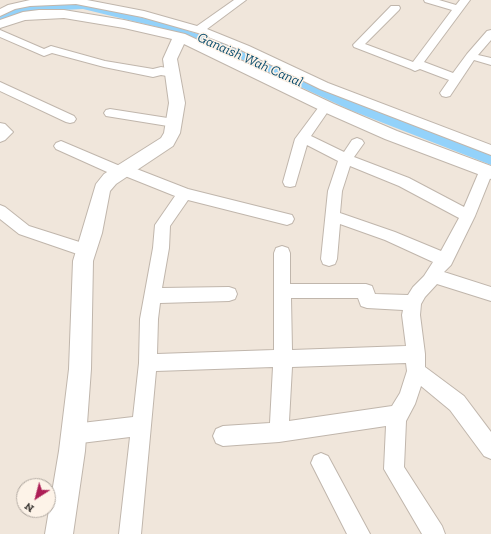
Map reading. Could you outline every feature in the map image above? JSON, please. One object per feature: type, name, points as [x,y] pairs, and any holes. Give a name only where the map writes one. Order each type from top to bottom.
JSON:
[{"type":"street","points":[[0,0],[12,7]]},
{"type":"street","points":[[199,30],[241,0]]},
{"type":"street","points":[[429,0],[458,10]]},
{"type":"street","points":[[360,43],[358,45],[415,68],[465,0]]},
{"type":"street","points":[[0,13],[12,7],[52,1],[75,1],[144,14],[199,30],[245,48],[324,86],[491,150]]},
{"type":"street","points":[[64,14],[75,1]]},
{"type":"street","points":[[360,43],[394,8]]},
{"type":"street","points":[[0,24],[23,16],[38,14],[64,14],[124,24],[180,38],[326,107],[391,135],[489,172],[445,260],[419,292],[413,303],[411,315],[416,363],[408,397],[396,419],[394,469],[434,534]]},
{"type":"street","points":[[0,33],[44,53],[51,48],[104,64],[153,73],[161,71],[173,73]]},
{"type":"street","points":[[446,93],[471,56],[491,33]]},
{"type":"street","points":[[60,534],[80,369],[84,260],[86,251],[92,233],[102,189],[110,180],[122,171],[167,142],[172,133],[176,103],[170,59],[173,51],[178,46],[180,38]]},
{"type":"street","points":[[346,38],[360,43]]},
{"type":"street","points":[[471,56],[491,62]]},
{"type":"street","points":[[418,64],[455,78]]},
{"type":"street","points":[[0,86],[70,119]]},
{"type":"street","points":[[290,182],[303,138],[326,107]]},
{"type":"street","points":[[110,113],[174,123]]},
{"type":"street","points":[[0,127],[8,132],[0,137]]},
{"type":"street","points":[[303,138],[346,159],[404,182],[468,216]]},
{"type":"street","points":[[329,259],[334,216],[335,191],[346,159],[357,143]]},
{"type":"street","points":[[61,146],[122,171],[185,194],[287,218]]},
{"type":"street","points":[[130,534],[148,363],[150,319],[157,265],[162,248],[163,225],[185,194]]},
{"type":"street","points":[[0,211],[24,230],[86,251]]},
{"type":"street","points":[[334,216],[390,236],[445,260]]},
{"type":"street","points":[[279,432],[283,359],[282,253]]},
{"type":"street","points":[[433,276],[491,294]]},
{"type":"street","points":[[282,291],[366,291],[367,301],[413,303]]},
{"type":"street","points":[[153,296],[229,294]]},
{"type":"street","points":[[148,363],[283,359],[416,363],[457,403],[491,449]]},
{"type":"street","points":[[223,436],[279,432],[398,415]]},
{"type":"street","points":[[73,434],[142,426]]},
{"type":"street","points":[[321,463],[359,534]]},
{"type":"waterway","name":"Ganaish Wah Canal","points":[[0,17],[23,9],[83,6],[160,25],[210,41],[354,107],[491,160]]}]
